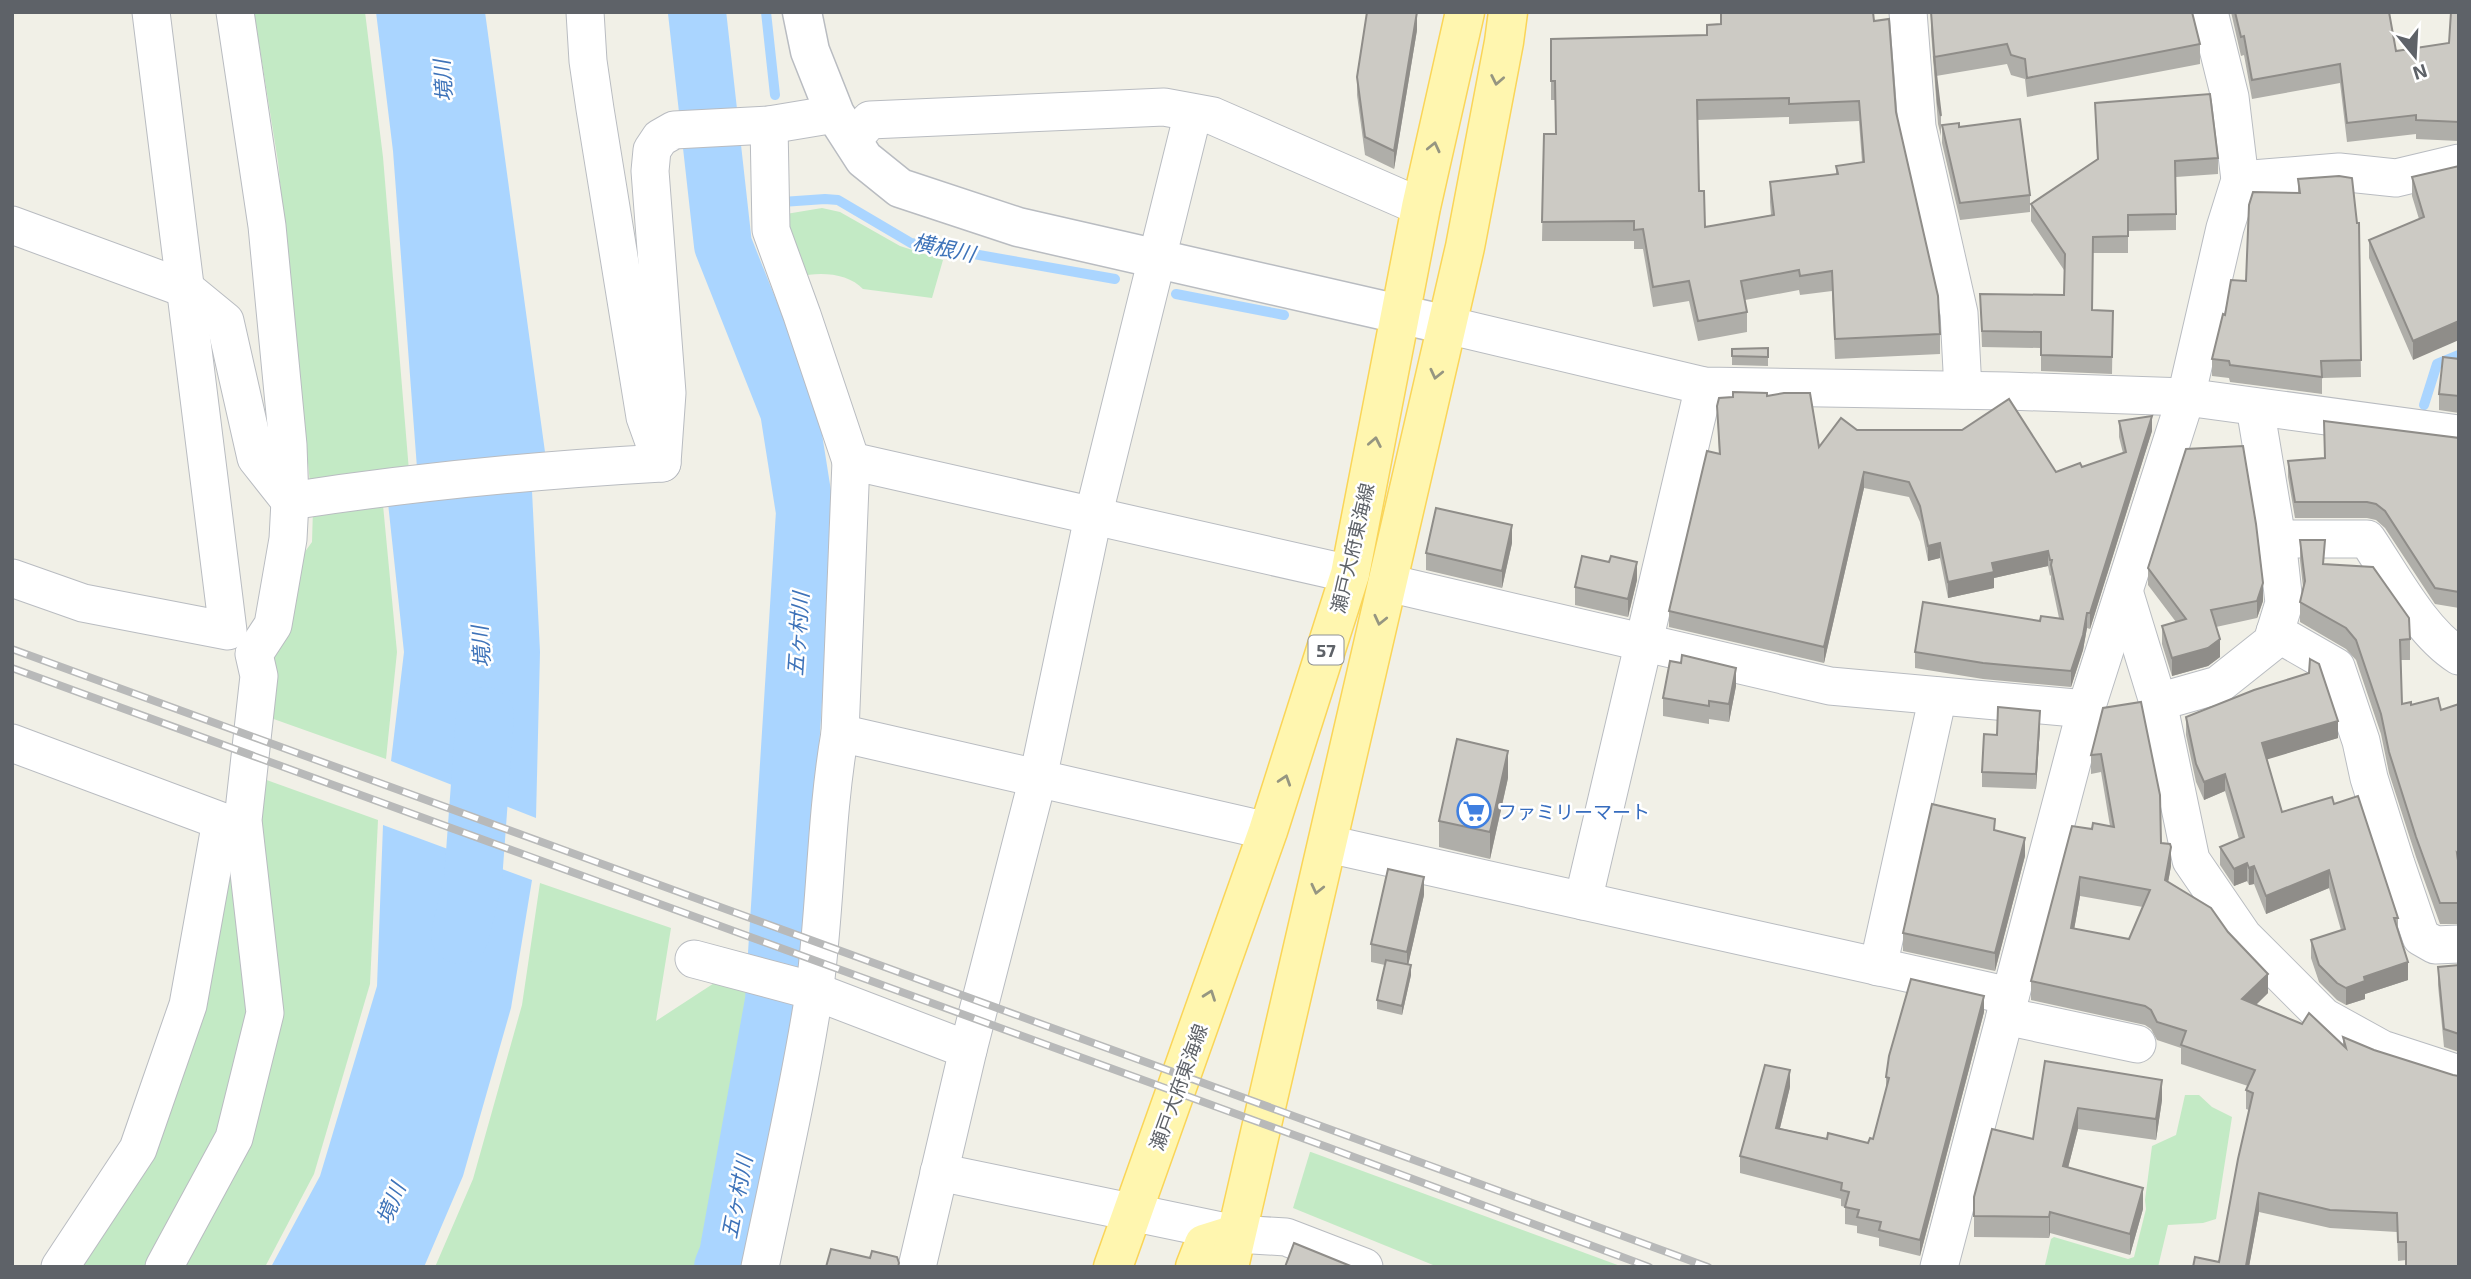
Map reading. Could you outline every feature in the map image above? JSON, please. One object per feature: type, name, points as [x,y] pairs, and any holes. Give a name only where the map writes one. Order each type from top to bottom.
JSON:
[{"type":"main road","name":"瀬戸大府東海線","points":[[1113,1267],[1268,831],[1350,575],[1421,207],[1465,12]]},
{"type":"main road","name":"57","points":[[1232,1251],[1447,325],[1488,130],[1508,12]]},
{"type":"main road","points":[[1195,1267],[1205,1244],[1232,1251]]},
{"type":"street","points":[[60,1267],[138,1149],[187,1005],[232,820],[259,676],[241,643],[186,289],[151,12]]},
{"type":"street","points":[[12,578],[83,603],[241,643],[273,625],[288,539],[288,445],[267,226],[235,12]]},
{"type":"street","points":[[585,12],[594,109],[645,417],[662,463]]},
{"type":"street","points":[[802,12],[810,51],[843,127],[864,159],[900,188],[1018,227],[1704,386],[2186,397],[2459,434]]},
{"type":"street","points":[[1908,12],[1917,127],[1959,313],[1963,390]]},
{"type":"street","points":[[1939,1267],[2086,709],[2186,397],[2225,228],[2240,180],[2230,97],[2209,12]]},
{"type":"street","points":[[662,463],[667,393],[650,172],[652,150],[660,138],[674,130],[763,126],[843,127],[870,120],[1164,107],[1213,116],[1421,207]]},
{"type":"street","points":[[917,1267],[968,1051],[1038,778],[1093,517],[1193,113]]},
{"type":"street","points":[[760,1267],[804,1055],[812,990],[833,772],[840,733],[851,461],[803,315],[771,230],[763,126]]},
{"type":"street","points":[[2240,180],[2339,172],[2396,178],[2459,163]]},
{"type":"street","points":[[12,225],[186,289],[225,321],[256,458],[290,501]]},
{"type":"street","points":[[1583,901],[1704,386]]},
{"type":"street","points":[[2158,702],[2218,685],[2272,642],[2276,632],[2284,603],[2277,539],[2255,407]]},
{"type":"street","points":[[851,461],[1350,575]]},
{"type":"street","points":[[290,501],[590,467],[662,463]]},
{"type":"street","points":[[2277,539],[2367,539],[2414,608],[2445,647],[2459,656]]},
{"type":"street","points":[[1388,583],[1830,686],[2086,709]]},
{"type":"street","points":[[2124,591],[2158,702],[2191,860],[2243,936],[2324,1017],[2382,1049],[2459,1074]]},
{"type":"street","points":[[2276,632],[2336,667],[2421,937],[2435,945],[2459,944]]},
{"type":"street","points":[[1878,967],[1938,696]]},
{"type":"street","points":[[840,733],[1268,831]]},
{"type":"street","points":[[12,743],[232,820]]},
{"type":"street","points":[[164,1267],[234,1138],[265,1013],[232,820]]},
{"type":"street","points":[[1328,844],[1878,967],[2137,1044]]},
{"type":"street","points":[[694,959],[812,990],[968,1051]]},
{"type":"street","points":[[939,1172],[1133,1212],[1232,1251],[1286,1237],[1364,1267]]},
{"type":"green space","points":[[254,12],[365,12],[383,157],[409,471],[310,483],[278,162]]},
{"type":"green space","points":[[822,208],[840,212],[900,246],[943,260],[932,298],[863,289],[850,280],[833,275],[799,277],[780,215]]},
{"type":"green space","points":[[383,505],[397,652],[386,759],[268,717],[270,680],[291,571],[312,542],[313,509]]},
{"type":"green space","points":[[261,778],[378,820],[370,984],[314,1174],[265,1267],[78,1267]]},
{"type":"green space","points":[[540,883],[671,928],[656,1021],[725,976],[750,981],[717,1253],[710,1267],[435,1267],[473,1179],[522,1005]]},
{"type":"green space","points":[[2185,1095],[2199,1095],[2212,1107],[2232,1117],[2216,1219],[2203,1223],[2168,1225],[2158,1267],[2042,1267],[2054,1237],[2128,1259],[2134,1257],[2146,1209],[2152,1146],[2176,1135]]},
{"type":"green space","points":[[1310,1152],[1623,1267],[1438,1267],[1293,1208]]},
{"type":"water","points":[[376,12],[485,12],[545,452],[417,468],[393,151]]},
{"type":"water","points":[[532,491],[540,652],[536,818],[391,761],[404,652],[388,503]]},
{"type":"water","points":[[383,825],[532,880],[511,1008],[463,1176],[424,1267],[271,1267],[320,1176],[377,986]]},
{"type":"building","points":[[1367,12],[1417,12],[1394,151],[1365,137],[1357,77]]},
{"type":"building","points":[[1721,12],[1873,12],[1874,21],[1889,19],[1896,112],[1938,296],[1940,334],[1835,339],[1832,271],[1800,276],[1799,270],[1741,281],[1747,312],[1698,321],[1689,281],[1653,287],[1643,229],[1634,230],[1634,221],[1542,222],[1544,134],[1556,134],[1555,81],[1551,81],[1551,39],[1707,35],[1707,25],[1721,24]],"holes":[[[1789,98],[1789,104],[1859,101],[1864,162],[1836,166],[1838,174],[1770,182],[1774,215],[1705,227],[1704,191],[1699,191],[1697,100]]]},
{"type":"building","points":[[1931,12],[2192,12],[2200,44],[2027,78],[2025,59],[2011,55],[2007,44],[1934,57]]},
{"type":"building","points":[[2235,12],[2389,12],[2396,51],[2449,43],[2451,12],[2459,12],[2459,122],[2416,120],[2416,115],[2347,123],[2340,64],[2252,80],[2244,36],[2241,37]]},
{"type":"building","points":[[1935,67],[1941,116],[1938,104]]},
{"type":"building","points":[[2210,94],[2218,158],[2175,161],[2176,214],[2128,215],[2128,236],[2093,237],[2092,310],[2113,311],[2112,357],[2041,355],[2041,332],[1982,331],[1980,294],[2064,295],[2065,254],[2031,204],[2098,159],[2095,103]]},
{"type":"building","points":[[2020,119],[2030,195],[1960,203],[1942,125],[1959,123],[1959,127]]},
{"type":"building","points":[[2459,166],[2459,321],[2413,341],[2369,240],[2424,217],[2412,177]]},
{"type":"building","points":[[2339,176],[2352,178],[2359,223],[2361,360],[2321,361],[2322,377],[2230,365],[2229,361],[2212,359],[2223,314],[2225,315],[2231,280],[2246,281],[2249,205],[2253,192],[2300,193],[2298,179]]},
{"type":"building","points":[[1768,348],[1768,357],[1732,356],[1732,349]]},
{"type":"building","points":[[2443,357],[2459,359],[2459,396],[2439,394]]},
{"type":"building","points":[[1733,392],[1767,393],[1767,396],[1810,393],[1819,447],[1841,418],[1857,430],[1962,430],[2009,399],[2056,472],[2080,463],[2082,467],[2126,452],[2119,421],[2152,416],[2090,613],[2087,613],[2071,671],[1983,663],[1915,652],[1923,602],[2040,621],[2041,616],[2063,619],[2052,560],[2048,551],[1992,563],[1994,572],[1948,582],[1940,543],[1928,546],[1920,506],[1909,482],[1864,472],[1824,647],[1669,611],[1707,451],[1720,454],[1717,406],[1719,398],[1733,397]]},
{"type":"building","points":[[2324,421],[2459,438],[2459,592],[2435,588],[2385,511],[2376,504],[2295,502],[2288,461],[2325,458]]},
{"type":"building","points":[[2243,446],[2263,583],[2257,601],[2211,610],[2220,639],[2208,648],[2172,658],[2162,626],[2186,619],[2148,568],[2186,449]]},
{"type":"building","points":[[1436,508],[1512,525],[1502,571],[1426,553]]},
{"type":"building","points":[[2300,540],[2325,540],[2323,564],[2373,567],[2409,618],[2410,639],[2400,640],[2402,704],[2411,702],[2411,705],[2438,698],[2441,710],[2459,704],[2459,903],[2440,903],[2416,837],[2389,752],[2381,714],[2356,640],[2346,628],[2300,602],[2305,581]]},
{"type":"building","points":[[1582,556],[1609,562],[1611,556],[1637,562],[1628,599],[1575,587]]},
{"type":"building","points":[[1682,655],[1736,668],[1729,704],[1709,701],[1709,706],[1663,698],[1670,661],[1681,663]]},
{"type":"building","points":[[2310,659],[2319,664],[2338,721],[2262,743],[2282,812],[2332,797],[2334,804],[2358,796],[2398,918],[2394,918],[2408,962],[2364,977],[2365,981],[2346,988],[2319,965],[2311,940],[2345,929],[2329,870],[2266,896],[2254,866],[2249,868],[2247,863],[2234,869],[2220,847],[2244,837],[2225,774],[2204,782],[2196,764],[2186,717],[2254,690],[2309,673]]},
{"type":"building","points":[[2141,702],[2160,795],[2161,843],[2170,844],[2171,847],[2165,880],[2211,908],[2228,932],[2268,974],[2242,999],[2302,1024],[2309,1013],[2346,1048],[2343,1037],[2374,1050],[2459,1076],[2459,1267],[2406,1267],[2406,1242],[2398,1242],[2397,1213],[2330,1210],[2259,1193],[2246,1266],[2253,1267],[2193,1267],[2195,1257],[2219,1262],[2253,1093],[2246,1090],[2255,1070],[2181,1045],[2186,1031],[2157,1022],[2151,1010],[2145,1006],[2031,981],[2072,826],[2092,829],[2093,823],[2114,827],[2101,754],[2091,755],[2103,708]],"holes":[[[2080,877],[2150,890],[2129,939],[2071,928]]]},
{"type":"building","points":[[1998,707],[2040,711],[2036,774],[1982,772],[1984,734],[1997,735]]},
{"type":"building","points":[[1457,739],[1508,751],[1490,832],[1439,821]]},
{"type":"building","points":[[1932,804],[1995,819],[1994,830],[2025,838],[1995,953],[1903,933]]},
{"type":"building","points":[[1388,869],[1424,877],[1407,952],[1371,944]]},
{"type":"building","points":[[1386,960],[1411,965],[1402,1006],[1377,1000]]},
{"type":"building","points":[[2459,965],[2459,1034],[2444,1029],[2438,967]]},
{"type":"building","points":[[1911,979],[1984,996],[1920,1240],[1879,1230],[1881,1222],[1857,1217],[1859,1210],[1845,1207],[1849,1192],[1841,1190],[1842,1183],[1740,1156],[1765,1065],[1790,1070],[1776,1128],[1827,1139],[1828,1133],[1868,1143],[1870,1138],[1873,1139],[1889,1078],[1886,1077],[1889,1056]]},
{"type":"building","points":[[2045,1061],[2162,1080],[2156,1119],[2078,1108],[2063,1166],[2143,1188],[2130,1234],[2050,1212],[2049,1217],[1974,1216],[1974,1197],[1992,1129],[2033,1139]]},
{"type":"building","points":[[1294,1243],[1353,1267],[1285,1267]]},
{"type":"building","points":[[831,1249],[870,1258],[872,1251],[897,1257],[899,1263],[898,1267],[826,1267]]},
{"type":"waterway","name":"五ヶ村川","points":[[697,12],[723,245],[789,411],[805,512],[774,1001],[728,1255],[723,1267]]},
{"type":"waterway","name":"横根川","points":[[766,12],[775,95]]},
{"type":"waterway","name":"横根川","points":[[782,202],[838,200],[911,243],[1115,279]]},
{"type":"waterway","name":"横根川","points":[[1176,294],[1284,315]]},
{"type":"waterway","points":[[2424,405],[2437,364],[2459,355]]},
{"type":"waterway","name":"境川","points":[[460,935],[473,880],[485,716]]},
{"type":"railway","points":[[12,649],[1708,1267]]},
{"type":"railway","points":[[12,668],[1649,1267]]},
{"type":"place","name":"ファミリーマート","points":[[1474,811]]}]
